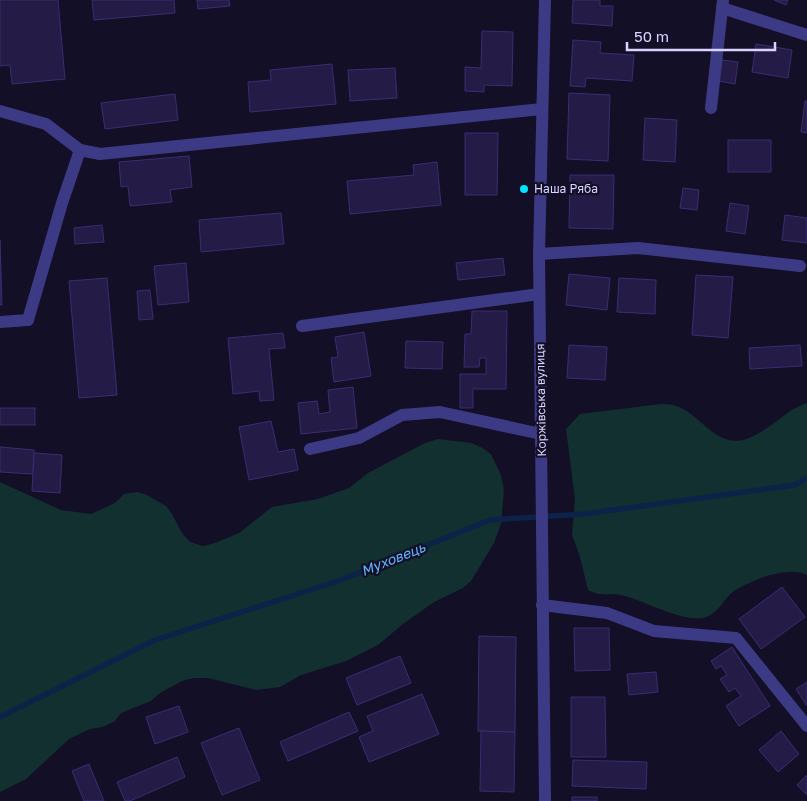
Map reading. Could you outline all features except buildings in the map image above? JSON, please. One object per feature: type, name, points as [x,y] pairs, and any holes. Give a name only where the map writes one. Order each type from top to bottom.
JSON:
[{"type":"street","name":"Коржівська вулиця","points":[[545,0],[539,254],[545,801]]},
{"type":"street","points":[[711,108],[722,4],[807,36]]},
{"type":"street","points":[[0,111],[46,124],[80,150],[100,154],[542,109]]},
{"type":"street","points":[[0,322],[28,320],[62,203],[80,150]]},
{"type":"street","points":[[539,254],[638,248],[800,266]]},
{"type":"street","points":[[302,326],[539,294]]},
{"type":"street","points":[[310,449],[359,438],[402,415],[440,412],[541,434]]},
{"type":"street","points":[[542,605],[607,613],[654,630],[736,638],[807,726]]},
{"type":"green space","points":[[807,403],[807,575],[799,572],[790,572],[760,578],[734,591],[711,615],[697,618],[676,614],[621,595],[600,594],[588,590],[580,557],[572,535],[575,499],[566,429],[580,414],[661,404],[670,405],[691,414],[720,437],[737,441],[758,434],[791,411]]},
{"type":"green space","points":[[438,439],[471,443],[491,454],[501,475],[504,490],[501,524],[494,543],[471,581],[463,588],[434,602],[378,645],[346,661],[301,675],[280,687],[256,690],[208,678],[194,678],[182,681],[160,693],[151,701],[121,713],[115,721],[103,727],[90,729],[69,739],[26,779],[0,792],[0,482],[61,510],[91,514],[115,503],[124,494],[137,492],[147,495],[166,506],[182,533],[190,542],[203,546],[239,533],[272,507],[318,499],[349,488],[368,473],[425,443]]},
{"type":"waterway","name":"Муховець","points":[[0,717],[155,640],[341,580],[490,520],[584,514],[795,485],[807,478]]},
{"type":"place","name":"Наша Ряба","points":[[524,189]]}]
